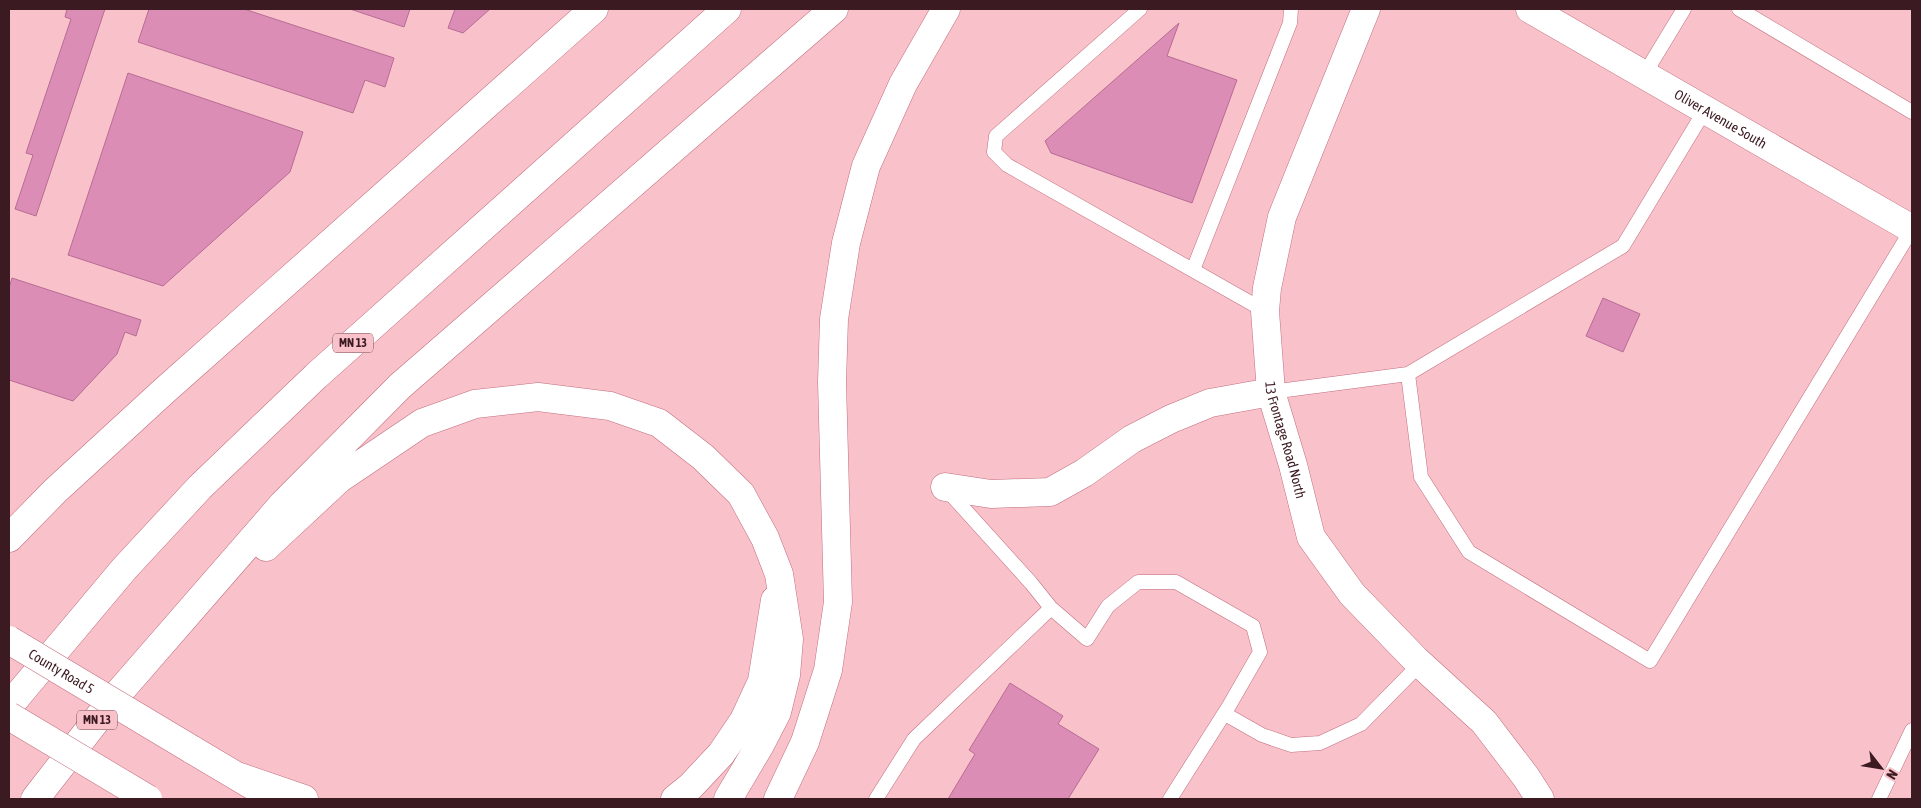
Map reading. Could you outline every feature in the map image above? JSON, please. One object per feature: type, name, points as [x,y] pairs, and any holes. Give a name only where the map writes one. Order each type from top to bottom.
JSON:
[{"type":"main road","points":[[9,538],[55,491],[164,391],[594,9]]},
{"type":"main road","name":"MN 13","points":[[9,706],[124,568],[200,487],[316,376],[727,9]]},
{"type":"main road","name":"MN 13","points":[[35,799],[109,704],[284,504],[400,386],[834,9]]},
{"type":"main road","points":[[778,799],[805,742],[828,670],[838,602],[832,382],[834,319],[846,243],[866,166],[903,84],[946,9]]},
{"type":"main road","name":"13 Frontage Road North","points":[[1366,9],[1282,217],[1267,288],[1265,311],[1271,392],[1293,465],[1311,537],[1352,594],[1420,664],[1484,722],[1526,777],[1540,799]]},
{"type":"main road","name":"Oliver Avenue South","points":[[1530,9],[1912,229]]},
{"type":"main road","points":[[945,487],[991,494],[1050,492],[1084,474],[1132,439],[1171,419],[1210,403],[1271,392]]},
{"type":"main road","points":[[162,644],[339,479],[422,423],[475,404],[538,397],[610,406],[659,423],[704,457],[741,494],[765,538],[779,574],[789,639],[786,675],[777,712],[760,746],[728,799]]},
{"type":"main road","points":[[675,799],[691,786],[721,754],[744,720],[762,681],[779,574]]},
{"type":"main road","name":"County Road 5","points":[[9,640],[240,777]]},
{"type":"main road","points":[[9,716],[148,799]]},
{"type":"main road","points":[[240,777],[277,799]]},
{"type":"main road","points":[[240,777],[304,799]]},
{"type":"lane","points":[[1140,9],[996,136],[994,152],[1007,165],[1265,311]]},
{"type":"lane","points":[[1193,270],[1290,23],[1291,9]]},
{"type":"lane","points":[[1644,75],[1684,9]]},
{"type":"lane","points":[[1739,9],[1912,112]]},
{"type":"lane","points":[[1271,392],[1408,374],[1624,246],[1705,110]]},
{"type":"lane","points":[[1408,374],[1421,477],[1469,552],[1650,661],[1912,229]]},
{"type":"lane","points":[[945,487],[1031,582],[1051,608],[1087,639],[1108,606],[1138,582],[1176,582],[1252,626],[1260,652],[1224,714],[1170,799]]},
{"type":"lane","points":[[876,799],[914,739],[1051,608]]},
{"type":"lane","points":[[1224,714],[1262,735],[1291,744],[1320,743],[1361,724],[1420,664]]},
{"type":"lane","points":[[1879,799],[1912,730]]},
{"type":"building","points":[[67,9],[105,9],[36,216],[15,209],[33,155],[26,153],[71,19],[65,17]]},
{"type":"building","points":[[149,9],[244,9],[394,58],[385,87],[365,80],[353,113],[138,42]]},
{"type":"building","points":[[350,9],[410,9],[404,27]]},
{"type":"building","points":[[455,9],[490,9],[463,33],[448,28]]},
{"type":"building","points":[[1179,23],[1167,56],[1237,80],[1192,203],[1051,153],[1045,141]]},
{"type":"building","points":[[128,73],[303,132],[290,172],[163,286],[68,255]]},
{"type":"building","points":[[12,278],[141,320],[136,336],[125,332],[117,354],[73,401],[9,380],[9,288]]},
{"type":"building","points":[[1603,298],[1640,314],[1623,352],[1586,336]]},
{"type":"building","points":[[1010,683],[1063,716],[1058,724],[1099,749],[1068,799],[948,799],[975,754],[969,750]]}]
